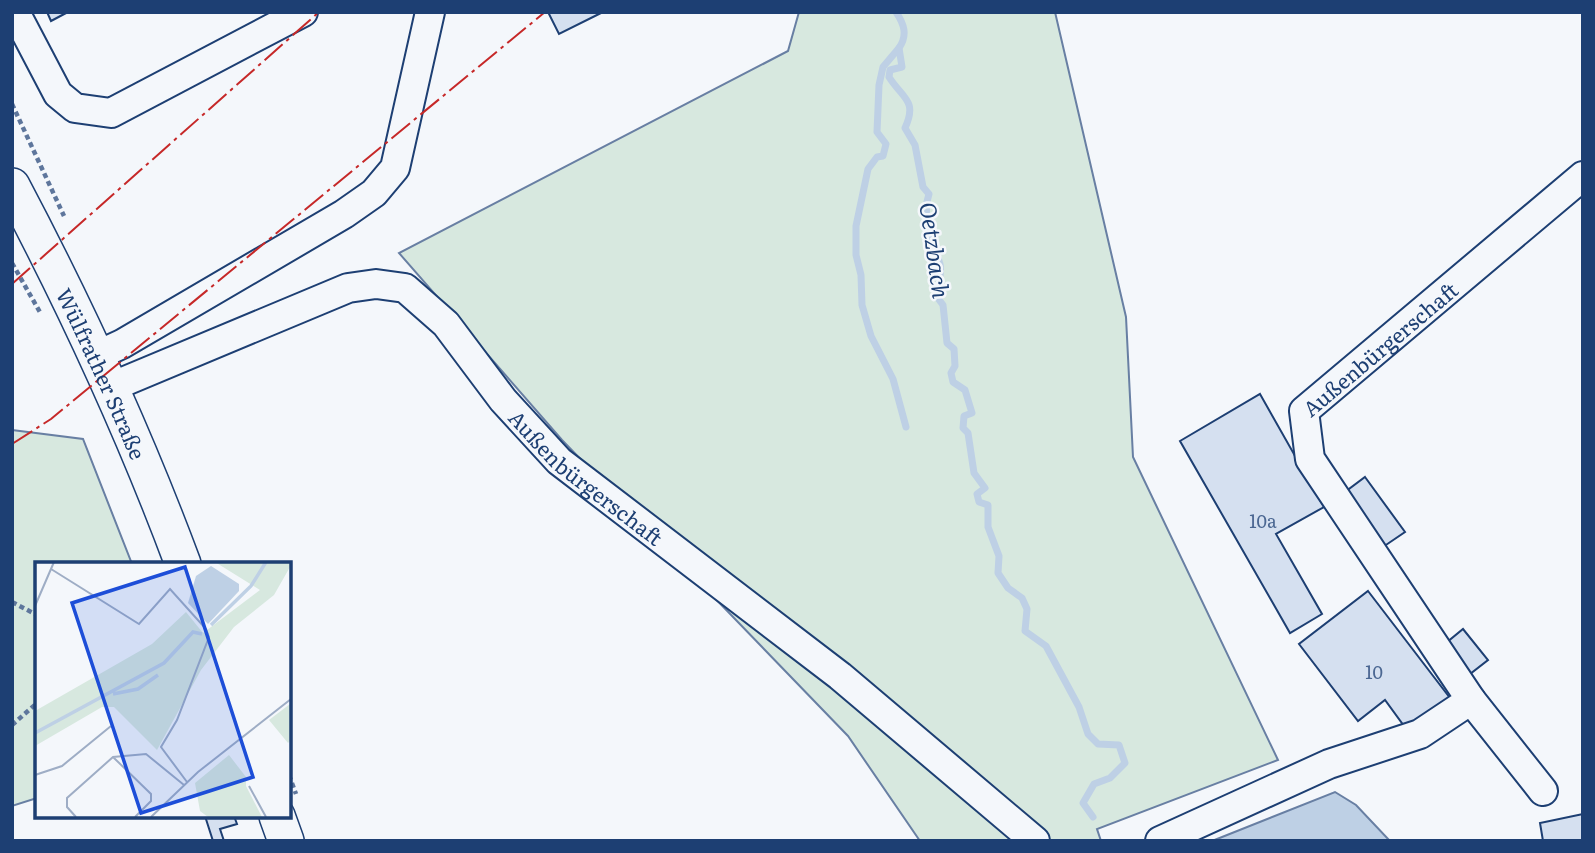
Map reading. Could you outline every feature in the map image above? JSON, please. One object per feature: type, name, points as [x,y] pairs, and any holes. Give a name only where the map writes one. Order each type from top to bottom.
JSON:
[{"type":"main road","name":"Wülfrather Straße","points":[[12,186],[111,387],[182,562]]},
{"type":"main road","points":[[278,818],[286,841]]},
{"type":"lane","points":[[15,12],[58,94],[75,108],[111,113],[303,12]]},
{"type":"lane","points":[[96,356],[122,344],[332,221],[374,193],[395,168],[430,12]]},
{"type":"lane","name":"Außenbürgerschaft","points":[[1543,791],[1471,700],[1310,459],[1304,411],[1583,176]]},
{"type":"lane","name":"Außenbürgerschaft","points":[[111,387],[348,288],[376,284],[405,288],[446,324],[503,400],[559,461],[840,676],[1035,841]]},
{"type":"lane","points":[[1160,841],[1329,764],[1420,734],[1471,700]]},
{"type":"path","points":[[12,602],[35,614]]},
{"type":"path","points":[[12,725],[35,705]]},
{"type":"shaded area","points":[[799,12],[1055,12],[1126,317],[1133,457],[1278,760],[1097,829],[1101,841],[920,841],[848,736],[562,440],[399,253],[788,51]]},
{"type":"shaded area","points":[[12,430],[83,439],[131,562],[35,562],[35,799],[12,806]]},
{"type":"water","points":[[1335,792],[1356,805],[1390,841],[1212,841]]},
{"type":"building","points":[[47,12],[68,12],[51,21]]},
{"type":"building","points":[[548,12],[603,12],[559,34]]},
{"type":"building","points":[[1260,394],[1324,507],[1276,534],[1322,614],[1290,633],[1180,441]]},
{"type":"building","points":[[1365,477],[1405,532],[1380,549],[1341,495]]},
{"type":"building","points":[[1368,591],[1450,698],[1407,730],[1385,700],[1358,721],[1299,644]]},
{"type":"building","points":[[1463,629],[1488,660],[1470,674],[1446,643]]},
{"type":"building","points":[[1583,814],[1583,841],[1543,841],[1540,823]]},
{"type":"building","points":[[206,818],[235,818],[237,824],[220,829],[224,841],[213,841]]},
{"type":"waterway","name":"Oetzbach","points":[[896,12],[904,30],[899,48],[902,67],[890,70],[889,77],[909,105],[909,119],[905,128],[915,145],[923,187],[929,194],[927,220],[940,264],[937,297],[943,305],[947,343],[954,349],[955,366],[951,373],[953,382],[965,390],[972,413],[964,416],[963,428],[968,433],[974,473],[985,488],[977,494],[979,502],[988,505],[988,527],[999,556],[998,573],[1008,588],[1022,598],[1027,609],[1025,631],[1046,646],[1079,707],[1088,734],[1098,744],[1119,745],[1125,763],[1110,778],[1094,784],[1083,803],[1093,817]]},
{"type":"waterway","points":[[899,48],[883,67],[879,85],[877,132],[886,144],[883,156],[877,157],[868,169],[856,226],[856,255],[861,275],[862,305],[871,336],[893,379],[906,427]]},
{"type":"power","points":[[12,284],[319,12]]},
{"type":"power","points":[[12,444],[51,419],[545,12]]}]
